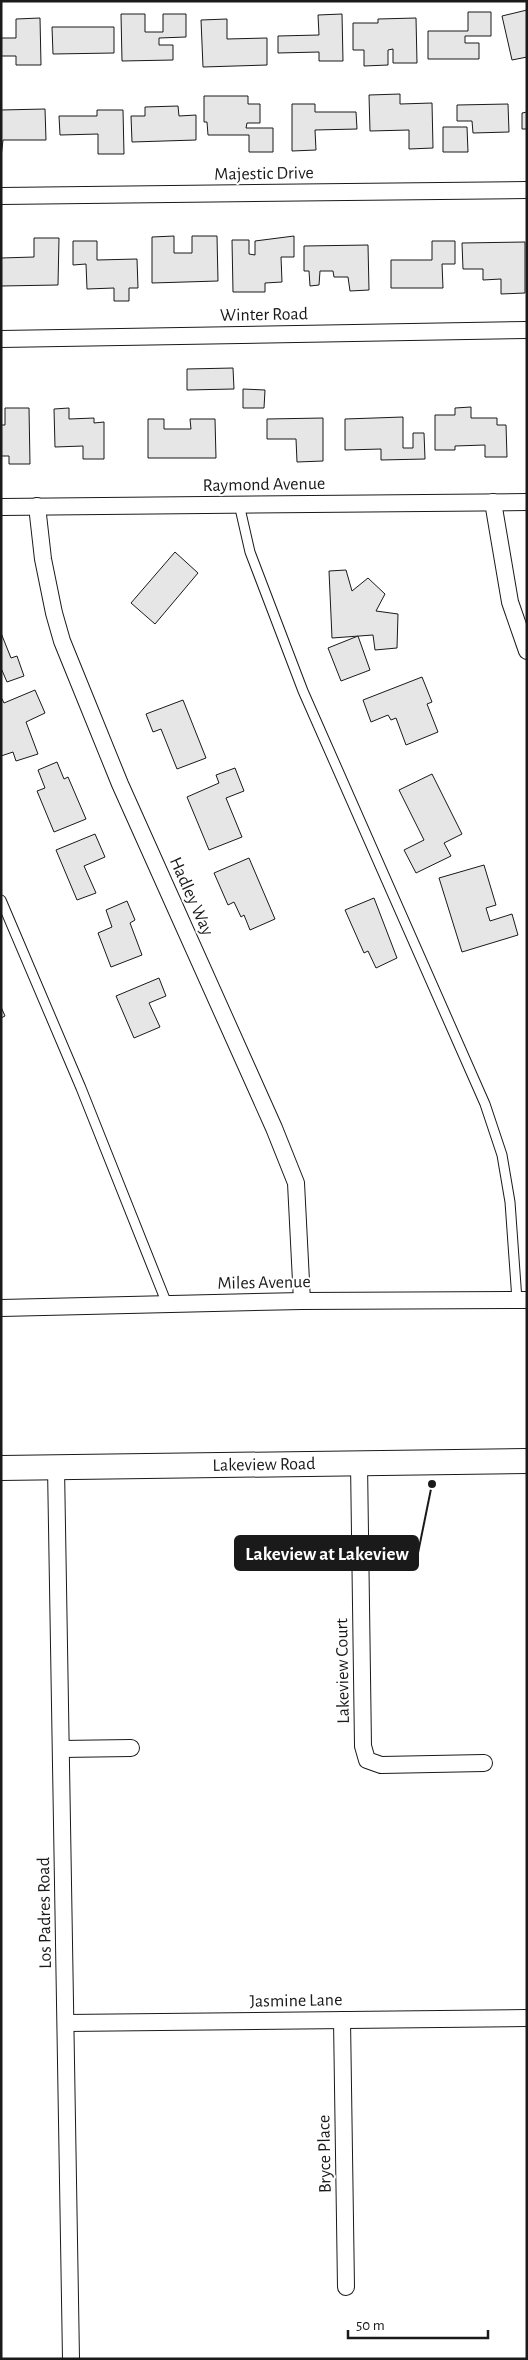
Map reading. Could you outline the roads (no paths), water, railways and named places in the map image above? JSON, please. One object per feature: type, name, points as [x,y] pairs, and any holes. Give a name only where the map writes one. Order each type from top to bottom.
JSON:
[{"type":"main road","name":"Lakeview Road","points":[[1,1468],[527,1461]]},
{"type":"street","name":"Majestic Drive","points":[[1,196],[527,190]]},
{"type":"street","name":"Winter Road","points":[[1,338],[527,330]]},
{"type":"street","points":[[493,502],[510,602],[527,651]]},
{"type":"street","name":"Raymond Avenue","points":[[1,507],[527,502]]},
{"type":"street","name":"Hadley Way","points":[[37,506],[43,558],[54,614],[62,641],[120,784],[274,1128],[296,1183],[302,1301]]},
{"type":"street","name":"Miles Avenue","points":[[2,1306],[302,1301],[522,1300]]},
{"type":"street","name":"Lakeview Court","points":[[359,1463],[363,1746],[368,1760],[381,1765],[484,1763]]},
{"type":"street","name":"Los Padres Road","points":[[56,1467],[71,2359]]},
{"type":"street","points":[[61,1749],[131,1748]]},
{"type":"street","name":"Jasmine Lane","points":[[66,2023],[527,2018]]},
{"type":"street","name":"Bryce Place","points":[[342,2020],[346,2288]]},
{"type":"lane","points":[[239,504],[250,552],[303,691],[485,1104],[502,1155],[522,1300]]},
{"type":"lane","points":[[1,900],[81,1088],[167,1304]]},
{"type":"place","name":"Lakeview at Lakeview","points":[[432,1484]]}]
